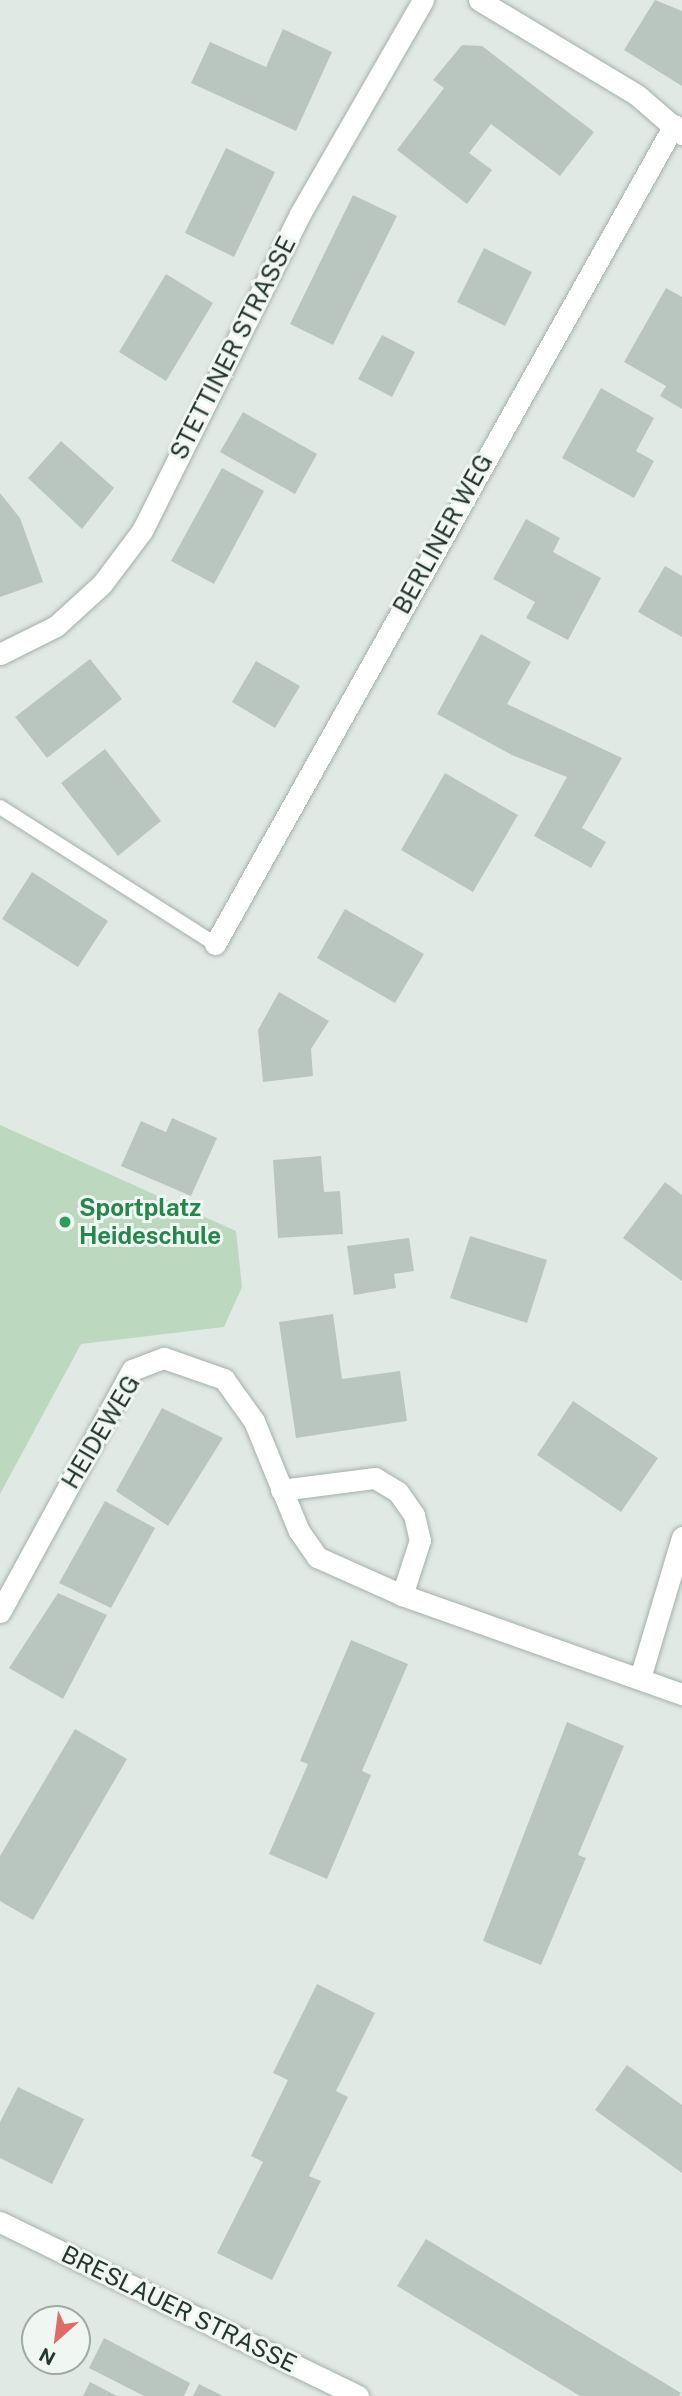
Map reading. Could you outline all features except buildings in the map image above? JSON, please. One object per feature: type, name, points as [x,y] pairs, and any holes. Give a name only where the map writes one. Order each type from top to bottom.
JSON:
[{"type":"street","name":"STETTINER STRASSE","points":[[0,654],[56,626],[102,584],[142,531],[300,214],[423,0]]},
{"type":"street","points":[[479,0],[585,61],[678,129]]},
{"type":"street","name":"BERLINER WEG","points":[[215,944],[678,129]]},
{"type":"street","name":"HEIDEWEG","points":[[0,1612],[132,1370],[164,1358],[224,1379],[254,1421],[281,1490],[317,1558],[402,1595],[682,1694]]},
{"type":"street","points":[[281,1490],[375,1478],[398,1492],[414,1515],[420,1540],[402,1595]]},
{"type":"street","points":[[640,1678],[682,1537]]},
{"type":"street","name":"BRESLAUER STRASSE","points":[[0,2222],[358,2396]]},
{"type":"lane","points":[[0,807],[215,944]]},
{"type":"green space","points":[[0,1125],[236,1231],[242,1287],[224,1327],[81,1344],[0,1494]]},
{"type":"place","name":"Sportplatz Heideschule","points":[[65,1222]]}]
